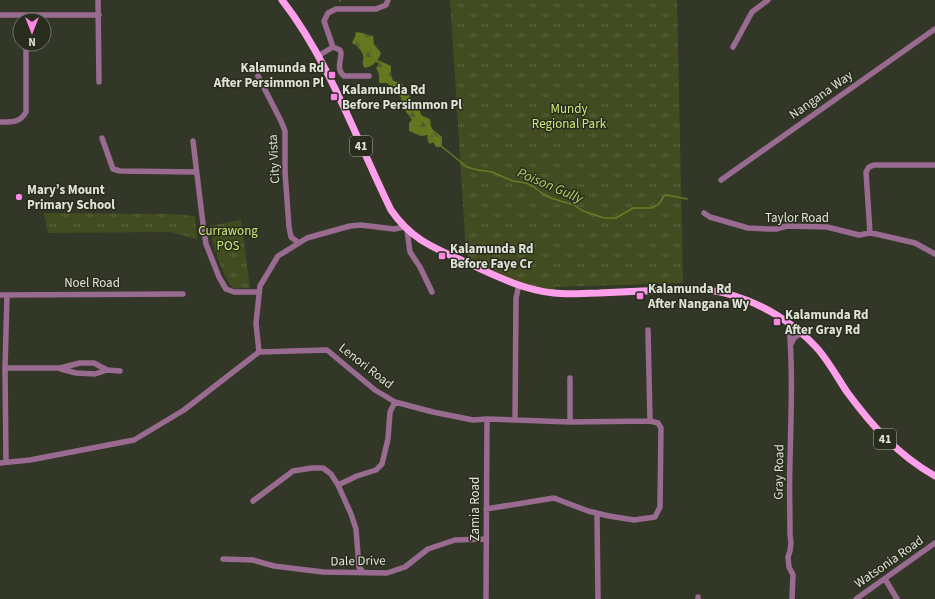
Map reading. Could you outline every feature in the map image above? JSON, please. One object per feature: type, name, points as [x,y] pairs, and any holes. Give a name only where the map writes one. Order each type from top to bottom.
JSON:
[{"type":"main road","name":"41","points":[[282,0],[296,19],[318,56],[391,210],[406,228],[423,242],[519,285],[554,293],[569,294],[680,290],[712,291],[736,296],[752,302],[790,324],[801,333],[822,354],[847,391],[873,426],[884,438],[903,455],[922,469],[935,476]]},
{"type":"street","points":[[98,0],[99,82]]},
{"type":"street","points":[[369,76],[344,76],[341,74],[339,70],[341,53],[340,50],[334,47],[324,21],[328,13],[336,9],[376,9],[386,5],[388,0]]},
{"type":"street","points":[[733,47],[752,12],[768,0]]},
{"type":"street","points":[[0,15],[12,16]]},
{"type":"street","points":[[52,17],[99,15]]},
{"type":"street","name":"Nangana Way","points":[[720,180],[935,29]]},
{"type":"street","points":[[318,56],[334,47]]},
{"type":"street","points":[[0,122],[16,121],[24,116],[26,112],[26,52]]},
{"type":"street","name":"City Vista","points":[[258,76],[282,121],[285,131],[285,172],[289,227],[291,237],[299,243]]},
{"type":"street","points":[[102,138],[113,169],[120,171],[196,172]]},
{"type":"street","points":[[193,141],[206,244],[222,283],[226,289],[234,292],[259,292]]},
{"type":"street","points":[[870,233],[866,172],[869,167],[874,165],[935,165]]},
{"type":"street","name":"Taylor Road","points":[[704,213],[717,219],[748,228],[776,229],[787,226],[821,227],[834,228],[859,235],[870,233],[915,244],[935,254]]},
{"type":"street","points":[[7,295],[3,463],[134,440],[184,410],[259,352],[256,323],[260,286],[278,256],[307,238],[350,226],[360,225],[394,229],[406,228],[410,252],[420,267],[432,292]]},
{"type":"street","points":[[514,420],[516,298],[519,285]]},
{"type":"street","name":"Noel Road","points":[[0,295],[183,294]]},
{"type":"street","name":"Gray Road","points":[[790,324],[792,344],[790,534],[792,543],[788,557],[788,567],[792,573],[792,599]]},
{"type":"street","points":[[486,509],[554,498],[609,516],[634,520],[655,517],[660,507],[661,428],[658,423],[650,421],[648,330]]},
{"type":"street","points":[[792,344],[794,338],[801,333]]},
{"type":"street","name":"Lenori Road","points":[[259,352],[327,350],[375,390],[395,402],[473,420],[487,419],[570,422],[650,421]]},
{"type":"street","points":[[5,368],[60,368],[80,364],[94,364],[107,370],[120,371]]},
{"type":"street","points":[[60,368],[76,373],[95,374],[107,370]]},
{"type":"street","points":[[570,378],[570,422]]},
{"type":"street","points":[[338,485],[357,476],[376,470],[382,464],[388,439],[390,412],[395,402]]},
{"type":"street","name":"Zamia Road","points":[[486,599],[487,419]]},
{"type":"street","points":[[253,501],[293,471],[324,468],[331,474],[338,485],[351,514],[356,529],[359,567],[363,572]]},
{"type":"street","points":[[597,513],[598,599]]},
{"type":"street","name":"Dale Drive","points":[[223,559],[253,560],[274,566],[317,571],[387,573],[405,567],[428,549],[455,540],[486,539]]},
{"type":"street","name":"Watsonia Road","points":[[856,599],[935,543]]},
{"type":"street","points":[[885,579],[897,599]]},
{"type":"green space","name":"Mundy Regional Park","points":[[450,0],[677,0],[683,283],[555,287],[554,293],[530,288],[469,264],[466,252]]},
{"type":"green space","points":[[358,32],[373,36],[374,44],[381,53],[375,63],[365,68],[362,53],[359,48],[352,43]]},
{"type":"green space","points":[[378,60],[391,66],[393,81],[402,83],[406,93],[410,96],[410,99],[420,110],[421,115],[430,120],[432,129],[442,137],[442,144],[440,147],[436,147],[433,142],[430,144],[428,142],[428,135],[421,136],[409,131],[409,123],[412,120],[402,106],[401,97],[395,93],[394,89],[387,83],[379,83],[379,74],[376,68],[378,65]]},
{"type":"green space","points":[[44,213],[170,214],[195,216],[197,239],[170,232],[48,233]]},
{"type":"green space","name":"Currawong POS","points":[[241,220],[250,288],[234,288],[226,278],[218,260],[209,226]]},
{"type":"waterway","name":"Poison Gully","points":[[356,33],[371,43],[377,62]]},
{"type":"waterway","points":[[383,67],[389,78],[404,92]]},
{"type":"waterway","name":"Poison Gully","points":[[410,103],[441,146],[467,167],[492,172],[513,181],[526,183],[551,198],[574,205],[583,211],[604,218],[616,218],[633,208],[652,208],[659,204],[664,196],[667,195],[687,199]]},
{"type":"place","name":"Kalamunda Rd After Persimmon Pl","points":[[332,75]]},
{"type":"place","name":"Kalamunda Rd Before Persimmon Pl","points":[[334,97]]},
{"type":"place","name":"Mary’s Mount Primary School","points":[[19,197]]},
{"type":"place","name":"Kalamunda Rd Before Faye Cr","points":[[442,256]]},
{"type":"place","name":"Kalamunda Rd After Nangana Wy","points":[[640,296]]},
{"type":"place","name":"Kalamunda Rd After Gray Rd","points":[[777,322]]}]
